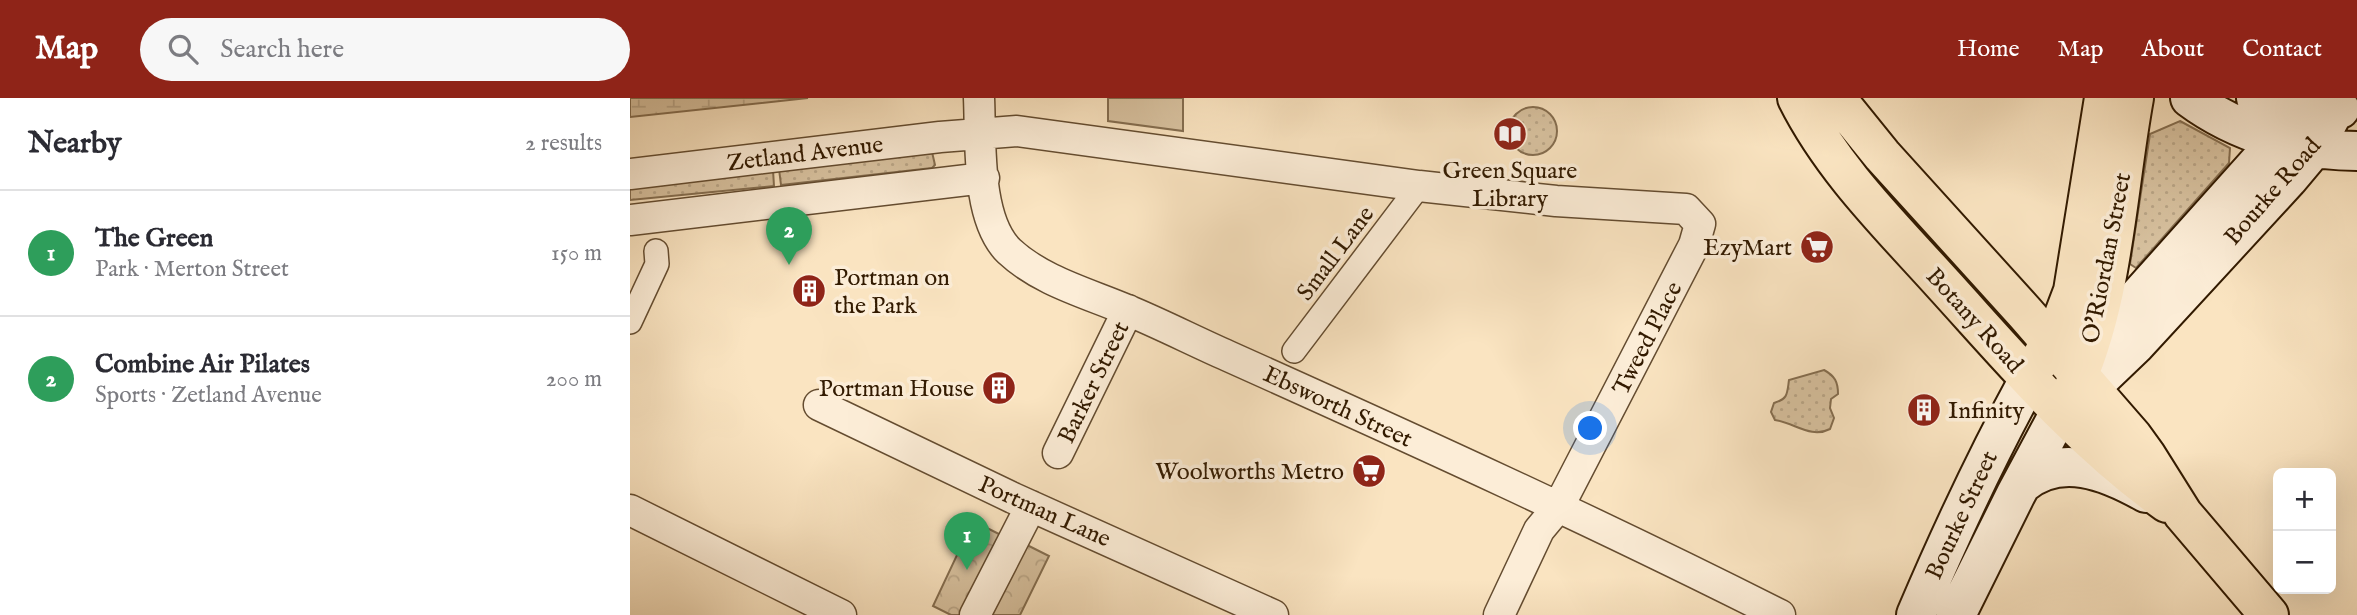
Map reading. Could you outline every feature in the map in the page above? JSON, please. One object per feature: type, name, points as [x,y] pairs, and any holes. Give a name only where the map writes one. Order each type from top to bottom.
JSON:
[{"type":"main road","name":"Botany Road","points":[[1797,98],[1829,153],[1857,189],[2029,379],[2060,412],[2127,473],[2183,514]]},
{"type":"main road","name":"Botany Road","points":[[1836,98],[1882,155],[2075,361],[2146,455],[2183,514],[2269,615]]},
{"type":"main road","name":"O'Riordan Street","points":[[2075,361],[2067,309],[2073,291],[2104,98]]},
{"type":"main road","name":"O'Riordan Street","points":[[2029,379],[2075,361],[2102,301],[2134,98]]},
{"type":"main road","points":[[2190,98],[2234,124],[2298,144],[2357,151]]},
{"type":"main road","points":[[2256,98],[2288,107],[2346,110]]},
{"type":"main road","name":"Bourke Road","points":[[2060,412],[2075,361],[2123,314],[2248,174],[2298,144],[2346,110]]},
{"type":"main road","name":"Bourke Street","points":[[1916,615],[1968,497],[2029,379]]},
{"type":"main road","name":"Bourke Street","points":[[1956,615],[2060,412]]},
{"type":"main road","points":[[2022,484],[2046,468],[2083,468],[2123,481],[2183,514]]},
{"type":"street","name":"Ebsworth Street","points":[[979,98],[988,213],[993,228],[1007,250],[1037,272],[1128,310],[1559,506],[1780,615]]},
{"type":"street","name":"Zetland Avenue","points":[[630,174],[1017,131],[1419,186],[1556,201],[1650,208],[1679,207],[1691,212],[1700,224],[1694,245]]},
{"type":"street","name":"Zetland Avenue","points":[[630,220],[984,178]]},
{"type":"street","name":"Small Lane","points":[[1294,351],[1419,186]]},
{"type":"street","name":"Tweed Place","points":[[1499,615],[1539,530],[1559,506],[1694,245]]},
{"type":"street","points":[[630,323],[657,264],[656,251]]},
{"type":"street","name":"Barker Street","points":[[1058,453],[1128,310]]},
{"type":"street","name":"Portman Lane","points":[[819,405],[1031,506],[1273,615]]},
{"type":"street","points":[[975,615],[1031,506]]},
{"type":"street","points":[[630,510],[841,615]]},
{"type":"green space","points":[[630,98],[808,98],[630,117]]},
{"type":"green space","points":[[1108,98],[1183,98],[1183,131],[1108,121]]},
{"type":"green space","points":[[1533,107],[1550,114],[1557,131],[1550,148],[1533,155],[1516,148],[1509,131],[1516,114]]},
{"type":"green space","points":[[2180,121],[2230,148],[2229,163],[2136,268],[2130,264],[2150,134]]},
{"type":"green space","points":[[932,152],[935,165],[932,168],[781,185],[779,169]]},
{"type":"green space","points":[[773,170],[774,186],[630,200],[630,185]]},
{"type":"green space","points":[[1824,370],[1833,377],[1838,390],[1838,394],[1831,399],[1830,408],[1834,418],[1830,429],[1816,432],[1775,420],[1771,412],[1774,403],[1786,395],[1789,380]]},
{"type":"green space","points":[[973,521],[1001,535],[962,615],[951,615],[933,606]]},
{"type":"green space","points":[[1021,542],[1049,556],[1020,615],[985,615]]},
{"type":"place","name":"Green Square Library","points":[[1510,134]]},
{"type":"place","name":"EzyMart","points":[[1817,247]]},
{"type":"place","name":"Combine Air Pilates","points":[[789,265]]},
{"type":"place","name":"Portman on the Park","points":[[809,291]]},
{"type":"place","name":"Portman House","points":[[999,388]]},
{"type":"place","name":"Infinity","points":[[1924,410]]},
{"type":"place","name":"Woolworths Metro","points":[[1369,471]]},
{"type":"place","name":"The Green","points":[[967,570]]}]
